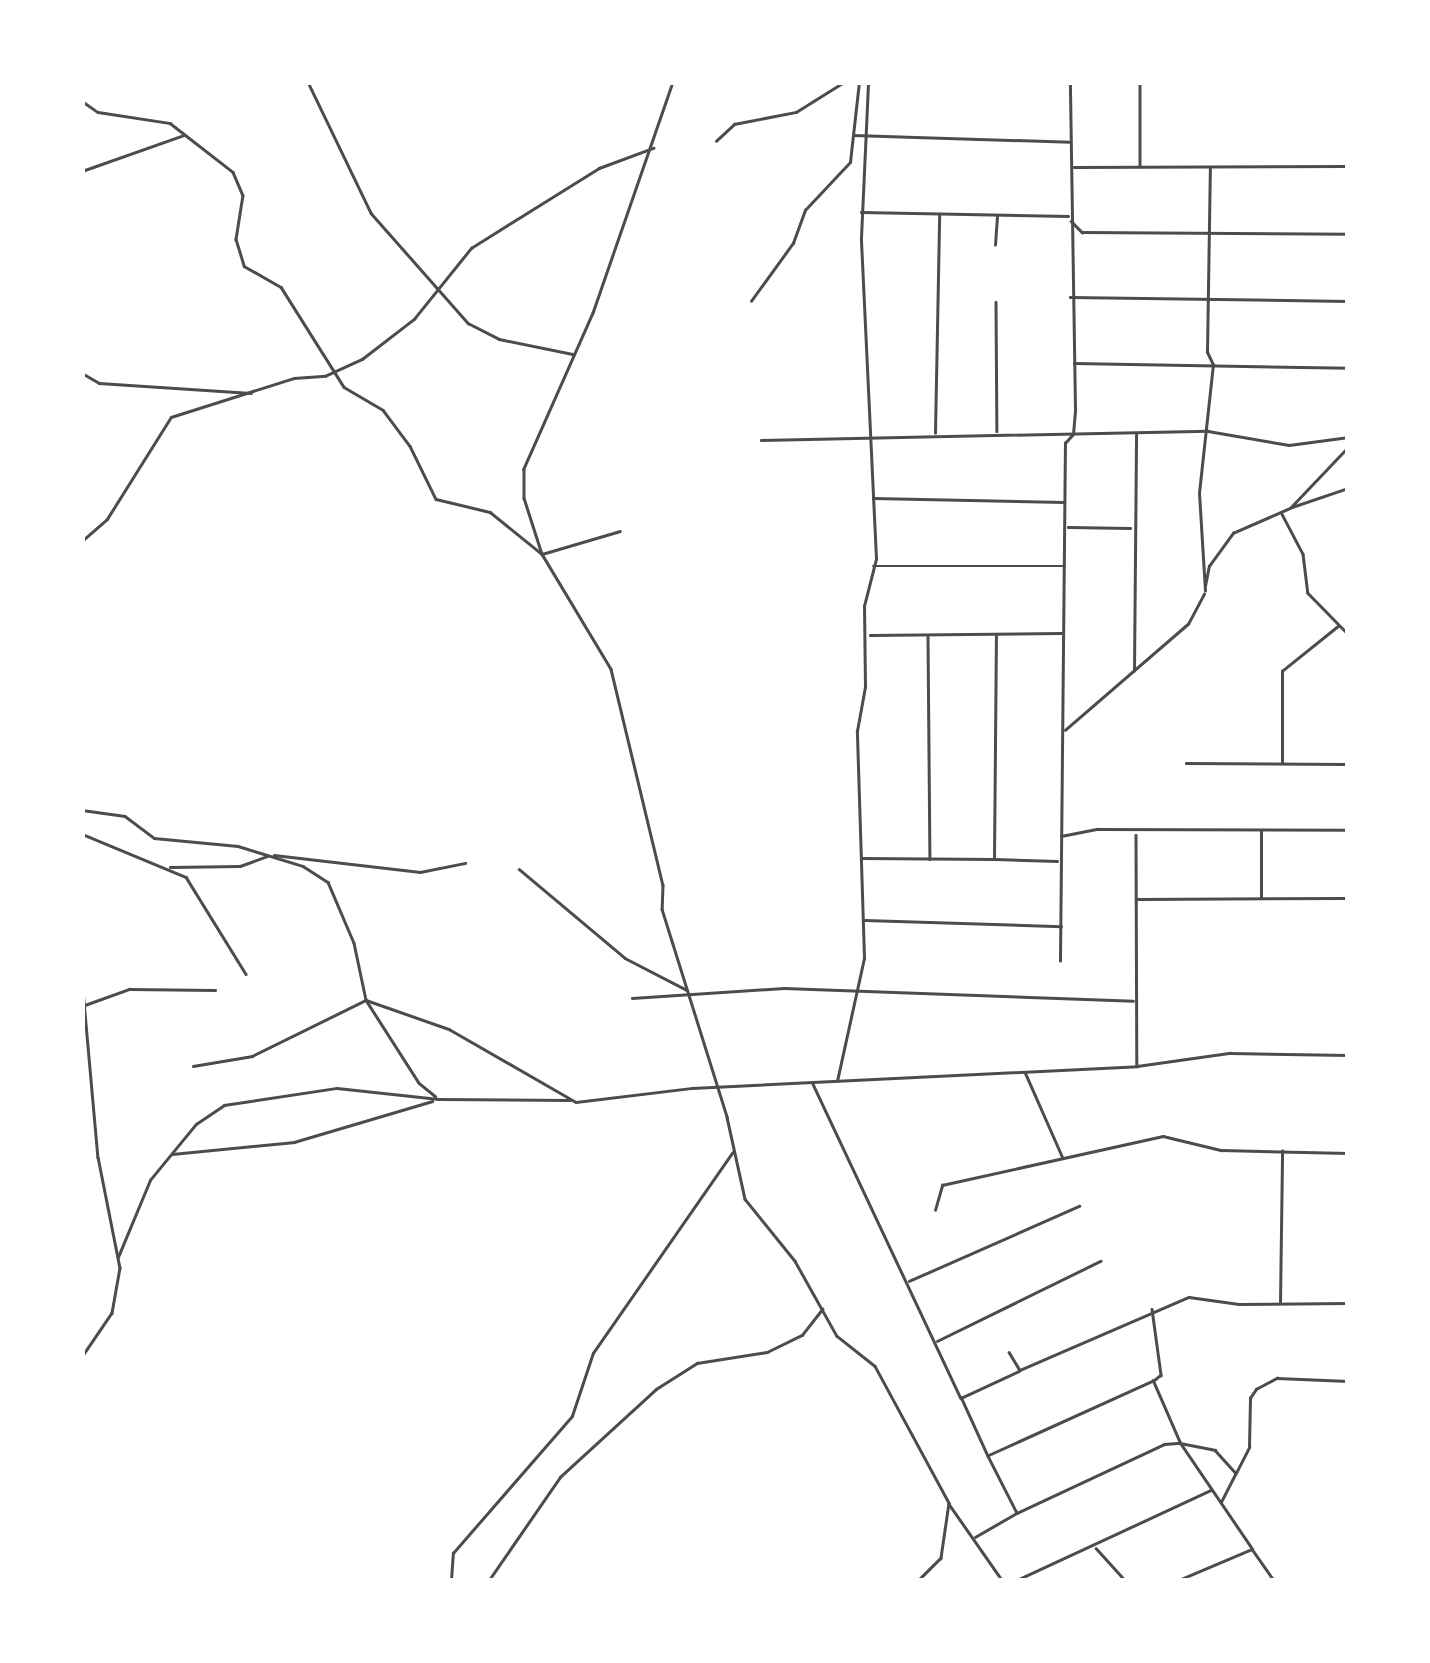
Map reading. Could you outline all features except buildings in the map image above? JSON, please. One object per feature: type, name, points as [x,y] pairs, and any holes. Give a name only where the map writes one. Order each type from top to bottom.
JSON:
[{"type":"street","points":[[308,82],[371,213],[438,290],[481,332],[574,354]]},
{"type":"street","points":[[672,82],[653,148],[574,354],[524,470],[524,498],[542,554],[611,669],[664,885],[662,910],[689,991],[745,1199],[796,1261],[836,1336],[875,1366],[949,1503],[1002,1580]]},
{"type":"street","points":[[716,140],[734,124],[796,112],[844,82]]},
{"type":"street","points":[[751,301],[793,244],[805,210],[850,162],[859,82]]},
{"type":"street","points":[[836,1082],[860,990],[865,920],[857,731],[870,566],[876,559],[861,212],[868,82]]},
{"type":"street","points":[[1060,961],[1062,926],[1057,861],[1063,731],[1065,442],[1073,434],[1070,82]]},
{"type":"street","points":[[1140,82],[1140,167]]},
{"type":"street","points":[[82,101],[98,112],[170,122],[239,182],[240,258],[248,270],[281,287],[344,387],[383,410],[410,446],[430,495],[451,507],[490,512],[542,554]]},
{"type":"street","points":[[82,171],[185,134]]},
{"type":"street","points":[[852,135],[1071,142]]},
{"type":"street","points":[[82,541],[108,519],[162,424],[196,407],[336,372],[389,342],[471,248],[506,223],[599,168],[653,148]]},
{"type":"street","points":[[1072,167],[1348,166]]},
{"type":"street","points":[[1204,591],[1199,494],[1213,366],[1207,352],[1211,301],[1207,232],[1210,168]]},
{"type":"street","points":[[861,212],[1070,216]]},
{"type":"street","points":[[935,434],[939,214]]},
{"type":"street","points":[[995,244],[997,215]]},
{"type":"street","points":[[1070,216],[1082,232],[1348,234]]},
{"type":"street","points":[[1069,297],[1348,301]]},
{"type":"street","points":[[996,302],[997,432]]},
{"type":"street","points":[[1072,364],[1348,368]]},
{"type":"street","points":[[82,374],[100,383],[257,393]]},
{"type":"street","points":[[761,440],[997,432],[1208,432],[1269,444],[1348,437]]},
{"type":"street","points":[[1134,671],[1131,528],[1136,434]]},
{"type":"street","points":[[1290,508],[1348,447]]},
{"type":"street","points":[[1063,731],[1200,610],[1209,566],[1233,534],[1280,511],[1348,488]]},
{"type":"street","points":[[873,498],[1066,502]]},
{"type":"street","points":[[1280,511],[1304,554],[1308,593],[1346,634]]},
{"type":"street","points":[[1066,527],[1131,528]]},
{"type":"street","points":[[542,554],[620,531]]},
{"type":"street","points":[[870,566],[1066,566]]},
{"type":"street","points":[[82,1357],[112,1313],[118,1257],[137,1204],[170,1155],[224,1104],[266,1095],[337,1088],[438,1099],[554,1095],[576,1102],[716,1087],[1138,1066],[1230,1054],[1348,1054],[1348,617]]},
{"type":"street","points":[[1282,763],[1282,672],[1338,626]]},
{"type":"street","points":[[866,635],[1063,634]]},
{"type":"street","points":[[994,859],[996,636]]},
{"type":"street","points":[[928,637],[930,859]]},
{"type":"street","points":[[1186,763],[1347,764]]},
{"type":"street","points":[[82,810],[125,816],[154,838],[268,855],[401,872],[466,864]]},
{"type":"street","points":[[1060,836],[1097,829],[1136,834],[1347,830]]},
{"type":"street","points":[[1261,831],[1261,898]]},
{"type":"street","points":[[82,834],[170,867],[196,890],[246,974]]},
{"type":"street","points":[[1136,834],[1133,1000],[1138,1066]]},
{"type":"street","points":[[170,867],[240,866],[268,855],[328,882],[354,942],[366,1000],[419,1083],[438,1099]]},
{"type":"street","points":[[861,858],[1057,861]]},
{"type":"street","points":[[519,869],[625,958],[689,991]]},
{"type":"street","points":[[1136,899],[1347,898]]},
{"type":"street","points":[[865,920],[1062,926]]},
{"type":"street","points":[[82,979],[88,1003],[98,1158],[118,1257]]},
{"type":"street","points":[[82,1006],[153,986],[215,990]]},
{"type":"street","points":[[632,998],[689,991],[860,990],[1133,1000]]},
{"type":"street","points":[[193,1066],[252,1056],[366,1000],[449,1028],[576,1102]]},
{"type":"street","points":[[1025,1071],[1063,1157]]},
{"type":"street","points":[[813,1084],[1017,1513]]},
{"type":"street","points":[[170,1155],[294,1142],[438,1099]]},
{"type":"street","points":[[935,1210],[942,1185],[1162,1136],[1221,1150],[1348,1153]]},
{"type":"street","points":[[1280,1303],[1282,1151]]},
{"type":"street","points":[[450,1580],[452,1552],[572,1416],[592,1352],[732,1152]]},
{"type":"street","points":[[908,1282],[1079,1206]]},
{"type":"street","points":[[936,1342],[1100,1261]]},
{"type":"street","points":[[961,1398],[1152,1309],[1189,1297],[1348,1303]]},
{"type":"street","points":[[489,1580],[560,1477],[656,1389],[697,1364],[767,1352],[802,1336],[822,1308]]},
{"type":"street","points":[[988,1456],[1162,1375],[1152,1309]]},
{"type":"street","points":[[1009,1352],[1020,1370]]},
{"type":"street","points":[[1221,1502],[1250,1448],[1250,1398],[1256,1389],[1277,1378],[1348,1380]]},
{"type":"street","points":[[1153,1380],[1180,1443],[1274,1580]]},
{"type":"street","points":[[974,1538],[1132,1454],[1180,1443],[1216,1450],[1236,1472]]},
{"type":"street","points":[[1016,1580],[1037,1566],[1095,1547],[1212,1489]]},
{"type":"street","points":[[920,1580],[941,1558],[949,1503]]},
{"type":"street","points":[[1095,1547],[1125,1580]]},
{"type":"street","points":[[1179,1580],[1252,1549]]}]
